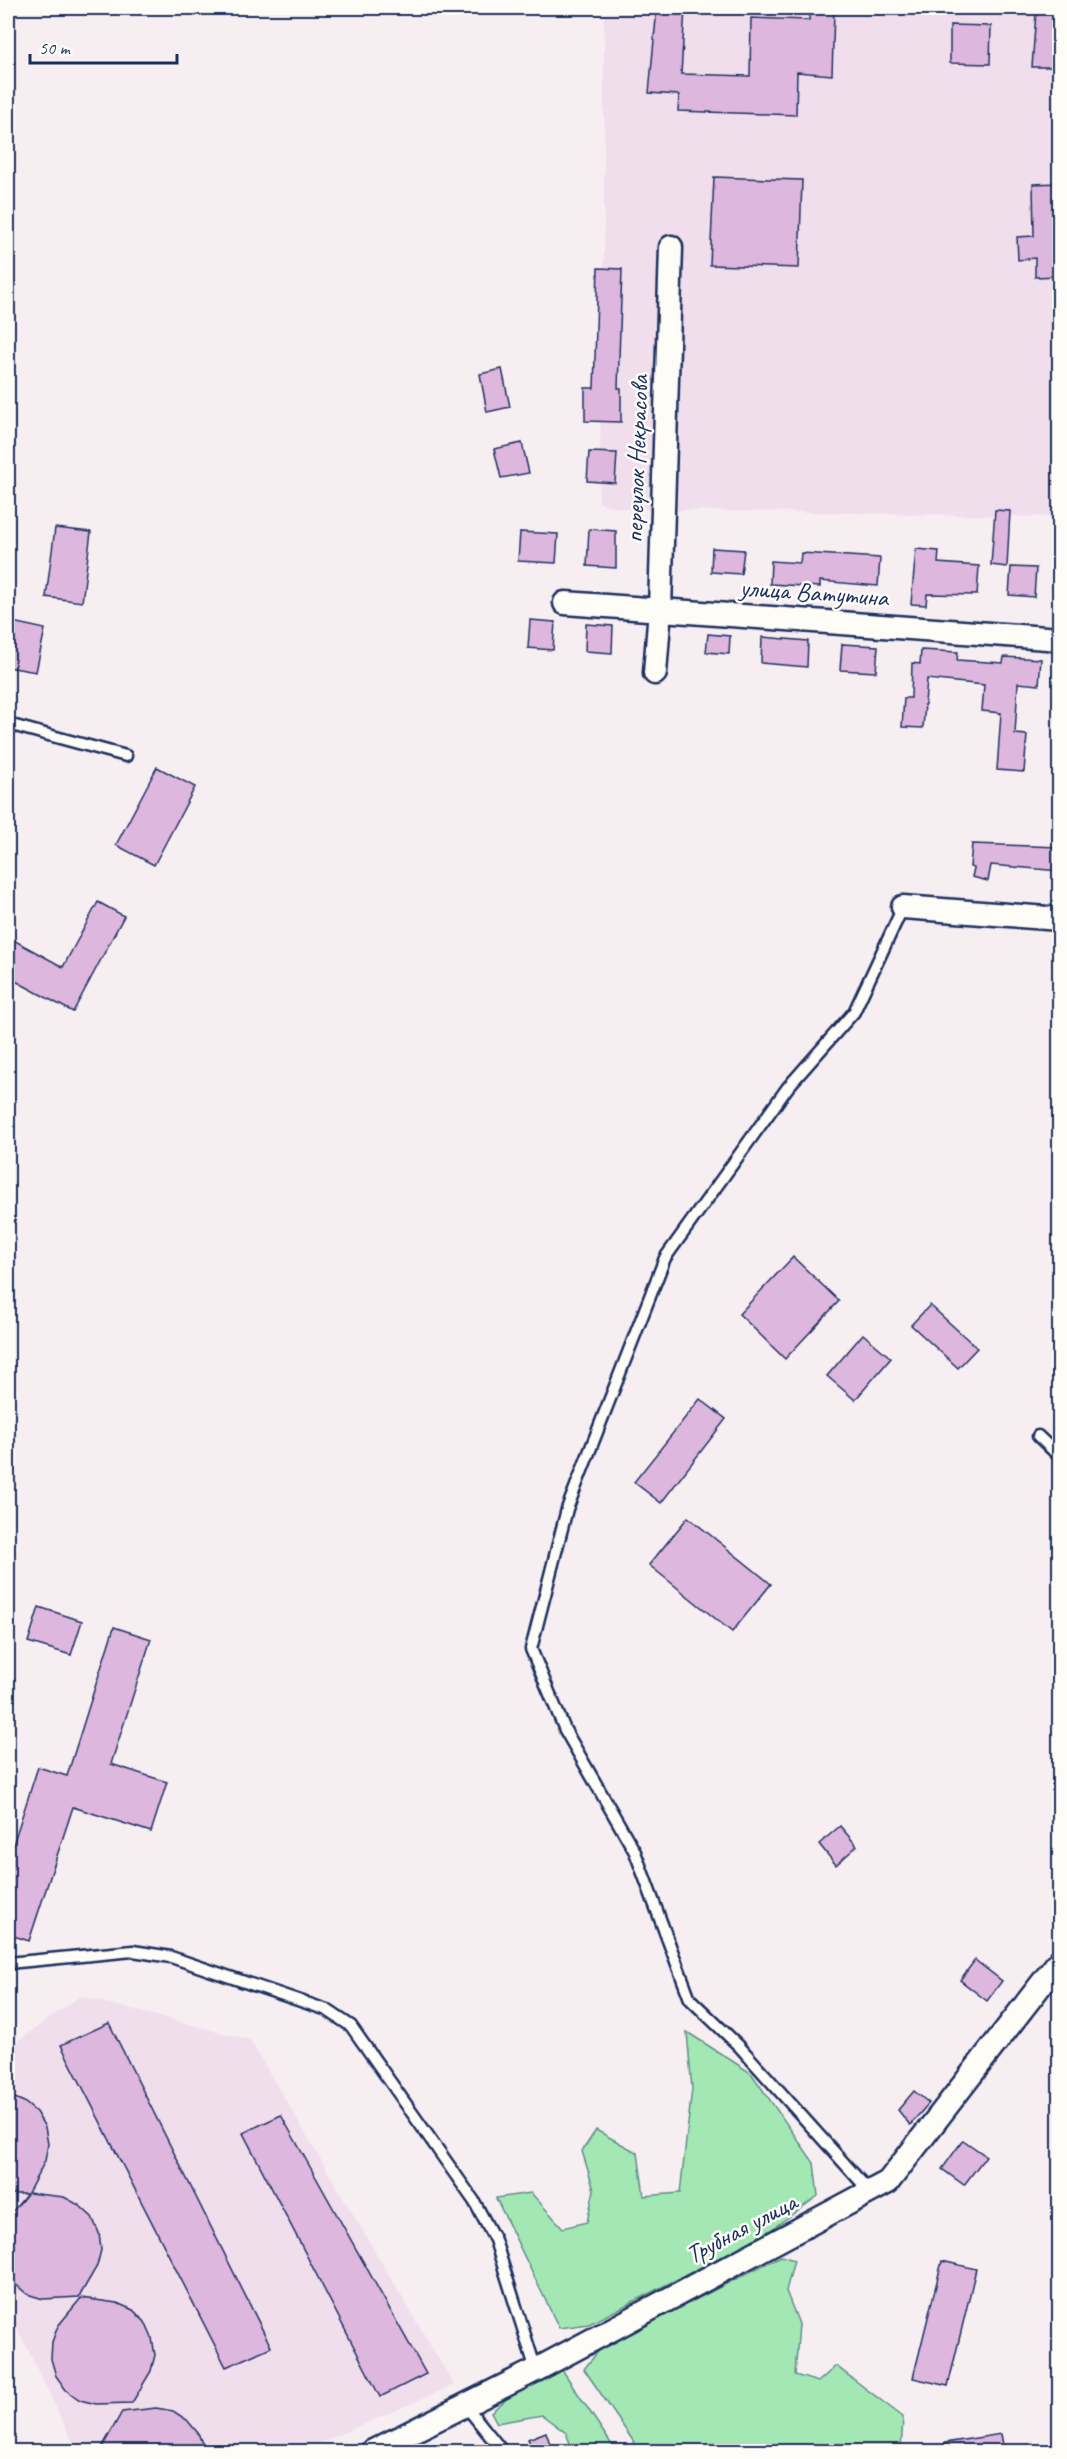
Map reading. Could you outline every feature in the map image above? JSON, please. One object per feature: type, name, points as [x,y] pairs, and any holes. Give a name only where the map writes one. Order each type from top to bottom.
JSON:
[{"type":"street","name":"переулок Некрасова","points":[[655,673],[660,609],[671,247]]},
{"type":"street","name":"улица Ватутина","points":[[565,603],[1059,639]]},
{"type":"street","points":[[903,907],[1059,919]]},
{"type":"street","name":"Трубная улица","points":[[371,2451],[536,2370],[888,2182],[1059,1959]]},
{"type":"lane","points":[[8,724],[126,756]]},
{"type":"lane","points":[[870,2192],[739,2046],[690,2000],[635,1852],[565,1730],[531,1649],[567,1509],[665,1258],[788,1087],[854,1012],[903,907]]},
{"type":"lane","points":[[1038,1436],[1059,1457]]},
{"type":"lane","points":[[8,1963],[133,1951],[171,1958],[281,1994],[327,2010],[346,2022],[474,2201],[495,2241],[536,2370]]},
{"type":"lane","points":[[465,2405],[503,2451]]},
{"type":"shaded area","points":[[651,8],[1059,8],[1059,517],[628,509],[599,503],[604,262],[604,16]]},
{"type":"shaded area","points":[[80,1996],[250,2040],[454,2385],[301,2451],[77,2451],[8,2309],[8,2048]]},
{"type":"green space","points":[[687,2032],[751,2073],[814,2163],[818,2196],[762,2236],[589,2324],[559,2328],[496,2198],[531,2193],[563,2228],[587,2222],[594,2190],[582,2151],[596,2130],[638,2153],[644,2196],[680,2193],[692,2089]]},
{"type":"green space","points":[[781,2256],[794,2260],[786,2291],[799,2324],[795,2375],[818,2382],[836,2366],[903,2417],[901,2451],[640,2451],[584,2369],[601,2348]]},
{"type":"green space","points":[[561,2368],[616,2451],[573,2451],[566,2433],[542,2415],[497,2423],[491,2412],[508,2398]]},
{"type":"building","points":[[657,8],[685,8],[681,74],[750,76],[751,18],[809,20],[810,11],[834,11],[832,75],[797,72],[796,115],[678,111],[679,95],[649,93]]},
{"type":"building","points":[[1036,13],[1059,13],[1059,67],[1032,67]]},
{"type":"building","points":[[950,25],[991,26],[990,64],[950,63]]},
{"type":"building","points":[[714,177],[802,180],[799,268],[710,265]]},
{"type":"building","points":[[1059,183],[1059,276],[1035,277],[1035,258],[1018,260],[1017,237],[1034,236],[1033,184]]},
{"type":"building","points":[[598,268],[622,269],[618,388],[621,388],[621,422],[585,421],[585,388],[594,388]]},
{"type":"building","points":[[502,369],[510,407],[487,412],[480,374]]},
{"type":"building","points":[[522,443],[529,473],[501,478],[494,449]]},
{"type":"building","points":[[589,452],[617,453],[615,483],[587,481]]},
{"type":"building","points":[[995,510],[1010,511],[1007,567],[991,565]]},
{"type":"building","points":[[55,528],[91,532],[82,602],[46,597]]},
{"type":"building","points":[[589,529],[616,531],[616,568],[587,566]]},
{"type":"building","points":[[520,532],[558,534],[556,563],[518,561]]},
{"type":"building","points":[[712,548],[744,550],[741,574],[711,572]]},
{"type":"building","points":[[916,549],[939,551],[938,563],[979,566],[977,595],[927,594],[926,605],[911,604]]},
{"type":"building","points":[[801,553],[880,558],[878,586],[820,581],[820,587],[770,584],[771,561],[800,563]]},
{"type":"building","points":[[1011,567],[1036,568],[1034,597],[1009,595]]},
{"type":"building","points":[[530,620],[555,622],[553,650],[528,648]]},
{"type":"building","points":[[8,621],[45,629],[36,672],[8,667]]},
{"type":"building","points":[[586,624],[613,626],[612,653],[585,651]]},
{"type":"building","points":[[708,634],[730,636],[729,654],[706,652]]},
{"type":"building","points":[[762,637],[808,641],[807,667],[761,663]]},
{"type":"building","points":[[842,644],[878,646],[876,672],[840,670]]},
{"type":"building","points":[[921,650],[958,652],[957,660],[1003,663],[1004,657],[1041,659],[1039,685],[1018,683],[1015,734],[1027,735],[1024,772],[997,770],[1001,713],[982,711],[984,685],[927,679],[923,728],[902,727],[904,698],[911,698],[912,663],[920,664]]},
{"type":"building","points":[[157,767],[195,787],[154,865],[116,845]]},
{"type":"building","points":[[972,844],[1059,847],[1059,871],[991,865],[988,881],[972,877],[974,868],[970,867]]},
{"type":"building","points":[[98,902],[124,916],[73,1012],[8,977],[8,937],[63,967]]},
{"type":"building","points":[[793,1257],[839,1301],[785,1359],[739,1314]]},
{"type":"building","points":[[930,1305],[977,1348],[958,1368],[911,1325]]},
{"type":"building","points":[[863,1334],[891,1358],[855,1400],[827,1376]]},
{"type":"building","points":[[700,1399],[726,1419],[661,1503],[634,1482]]},
{"type":"building","points":[[688,1517],[771,1584],[732,1632],[649,1565]]},
{"type":"building","points":[[39,1607],[82,1621],[71,1655],[28,1642]]},
{"type":"building","points":[[114,1627],[151,1639],[111,1764],[167,1782],[151,1832],[73,1807],[29,1941],[8,1934],[8,1860],[38,1767],[67,1776]]},
{"type":"building","points":[[840,1826],[857,1846],[836,1865],[819,1844]]},
{"type":"building","points":[[975,1960],[1002,1981],[987,2001],[960,1980]]},
{"type":"building","points":[[109,2023],[271,2347],[226,2367],[61,2045]]},
{"type":"building","points":[[914,2091],[929,2103],[910,2125],[898,2110]]},
{"type":"building","points":[[8,2095],[24,2102],[36,2112],[45,2127],[48,2144],[45,2161],[28,2193],[64,2197],[79,2205],[92,2217],[99,2233],[101,2250],[97,2266],[79,2297],[43,2299],[27,2294],[8,2278],[8,2217],[27,2194],[8,2194]]},
{"type":"building","points":[[281,2115],[426,2374],[380,2397],[243,2133]]},
{"type":"building","points":[[963,2140],[986,2156],[964,2185],[942,2169]]},
{"type":"building","points":[[942,2261],[976,2269],[948,2386],[913,2378]]},
{"type":"building","points":[[81,2298],[117,2303],[133,2310],[145,2322],[152,2338],[155,2355],[151,2371],[132,2403],[96,2404],[80,2400],[66,2390],[56,2376],[51,2359],[52,2342],[58,2326]]},
{"type":"building","points":[[156,2408],[173,2411],[187,2420],[198,2433],[205,2451],[100,2451],[122,2412]]},
{"type":"building","points":[[546,2432],[551,2447],[533,2451],[528,2439]]},
{"type":"building","points":[[1001,2434],[1004,2451],[945,2451],[945,2443]]}]
